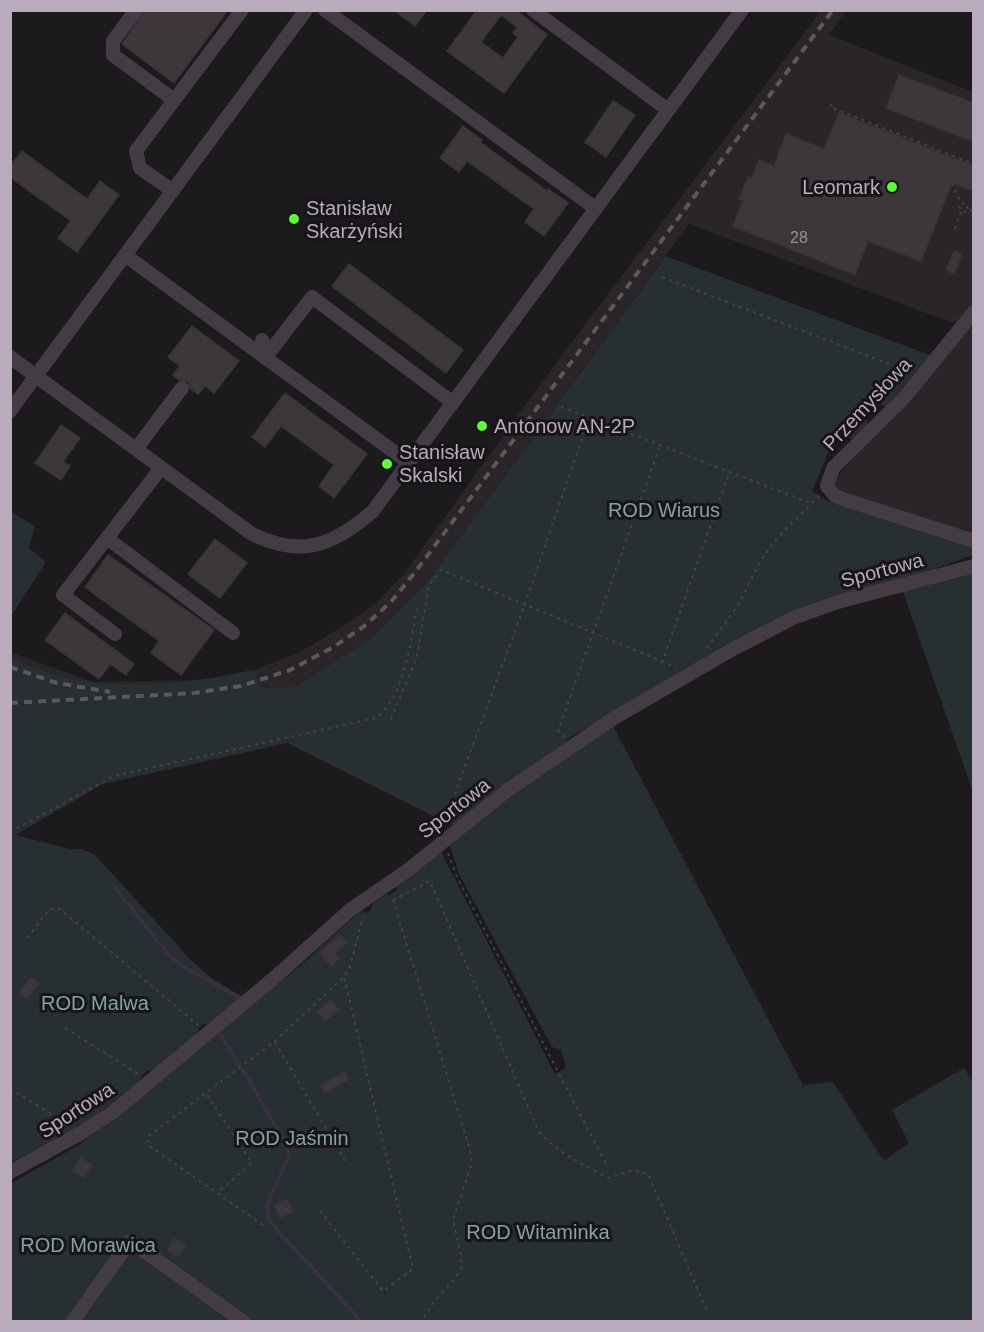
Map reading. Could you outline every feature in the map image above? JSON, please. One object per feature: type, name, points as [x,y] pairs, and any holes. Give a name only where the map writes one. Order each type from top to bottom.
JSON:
[{"type":"street","points":[[136,10],[113,41],[113,55],[174,100]]},
{"type":"street","points":[[173,191],[140,168],[131,146],[174,100],[242,10]]},
{"type":"street","points":[[10,411],[306,10]]},
{"type":"street","points":[[325,10],[595,208]]},
{"type":"street","points":[[533,10],[668,110]]},
{"type":"street","points":[[10,357],[252,534],[278,545],[298,548],[311,547],[337,538],[373,511],[742,10]]},
{"type":"street","points":[[125,255],[408,462]]},
{"type":"street","points":[[265,357],[312,297],[452,402]]},
{"type":"street","name":"Przemysłowa","points":[[974,312],[902,400],[833,468],[827,482],[831,492],[843,500],[974,542]]},
{"type":"street","points":[[262,340],[265,357]]},
{"type":"street","points":[[136,449],[182,388]]},
{"type":"street","points":[[115,634],[63,595],[161,468]]},
{"type":"street","points":[[107,538],[233,633]]},
{"type":"street","name":"Sportowa","points":[[10,1172],[81,1133],[113,1112],[273,979],[350,910],[408,870],[508,790],[614,718],[735,648],[793,618],[838,602],[974,566]]},
{"type":"street","points":[[72,1322],[130,1241],[244,1322]]},
{"type":"path","points":[[832,104],[830,107],[974,164]]},
{"type":"path","points":[[952,183],[961,203],[959,207],[961,212],[955,229]]},
{"type":"path","points":[[961,203],[967,204],[968,209]]},
{"type":"path","points":[[961,212],[968,209],[974,211]]},
{"type":"path","points":[[662,277],[915,374]]},
{"type":"path","points":[[561,406],[813,504]]},
{"type":"path","points":[[460,822],[447,815],[525,604],[589,418]]},
{"type":"path","points":[[567,740],[558,731],[660,446]]},
{"type":"path","points":[[662,663],[729,473]]},
{"type":"path","points":[[703,654],[739,604],[759,563],[777,538],[819,496]]},
{"type":"path","points":[[391,719],[417,657],[429,585],[441,570],[662,663],[682,669]]},
{"type":"path","points":[[10,832],[114,776],[375,718],[386,712],[409,660],[417,608]]},
{"type":"path","points":[[444,841],[456,875],[608,1168]]},
{"type":"path","points":[[393,900],[430,881],[538,1130],[561,1152],[608,1178],[634,1170],[648,1174],[708,1313]]},
{"type":"path","points":[[391,894],[470,1150],[472,1163],[454,1216],[461,1268],[421,1322]]},
{"type":"path","points":[[27,938],[50,909],[60,909],[200,1027]]},
{"type":"path","points":[[263,1225],[148,1144],[147,1137],[275,1041],[344,977],[350,966],[365,912]]},
{"type":"path","points":[[320,1211],[383,1291],[413,1269],[344,977]]},
{"type":"path","points":[[65,1028],[141,1076]]},
{"type":"path","points":[[275,1041],[347,1164]]},
{"type":"path","points":[[10,1089],[78,1129]]},
{"type":"path","points":[[207,1094],[252,1163],[218,1192]]},
{"type":"shaded area","points":[[821,11],[846,11],[829,35],[973,92],[973,306],[958,325],[689,224],[425,585],[372,637],[296,687],[247,702],[11,681],[11,652],[93,682],[206,680],[253,670],[298,653],[342,627],[376,603],[404,574],[555,364]]},
{"type":"shaded area","points":[[973,324],[973,537],[845,496],[836,488],[835,479]]},
{"type":"green space","name":"ROD Wiarus","points":[[666,256],[930,355],[886,407],[881,404],[866,418],[869,425],[858,433],[854,440],[836,434],[812,491],[827,501],[965,543],[972,547],[973,555],[903,580],[698,664],[569,738],[557,750],[455,827],[287,743],[103,784],[15,835],[70,849],[82,849],[95,855],[191,960],[210,977],[244,998],[208,1025],[203,1024],[198,1029],[197,1035],[155,1070],[145,1073],[139,1082],[76,1131],[11,1162],[11,657],[68,678],[99,683],[161,684],[253,670],[262,688],[296,687],[372,637],[425,585]]},
{"type":"green space","points":[[11,512],[35,526],[29,548],[46,562],[11,616]]},
{"type":"green space","points":[[973,572],[973,792],[902,589]]},
{"type":"green space","points":[[612,724],[803,1085],[833,1082],[884,1161],[909,1143],[892,1110],[964,1068],[973,1082],[973,1321],[11,1321],[10,1184],[79,1145],[299,967],[360,911],[369,913],[373,904],[388,893],[388,896],[397,890],[396,885],[441,852],[555,1074],[566,1068],[561,1050],[552,1047],[459,874],[450,845],[479,818]]},
{"type":"building","points":[[145,10],[228,10],[174,83],[122,44]]},
{"type":"building","points":[[394,10],[427,10],[415,26]]},
{"type":"building","points":[[477,10],[516,10],[547,35],[504,93],[447,51]],"holes":[[[501,15],[517,27],[513,33],[518,37],[503,58],[481,42]]]},
{"type":"building","points":[[899,75],[974,103],[974,142],[886,108]]},
{"type":"building","points":[[613,101],[635,115],[606,157],[585,142]]},
{"type":"building","points":[[839,113],[974,166],[974,191],[952,183],[921,261],[868,241],[855,275],[733,226],[743,201],[739,199],[748,177],[752,178],[759,160],[774,166],[786,134],[824,149]]},
{"type":"building","points":[[463,126],[482,140],[480,142],[547,191],[548,189],[568,203],[544,236],[525,222],[534,209],[467,161],[459,172],[440,158]]},
{"type":"building","points":[[22,151],[87,199],[100,181],[119,195],[77,252],[58,238],[71,221],[10,177],[10,166]]},
{"type":"building","points":[[954,251],[962,254],[954,274],[946,270]]},
{"type":"building","points":[[349,264],[463,350],[446,373],[332,286]]},
{"type":"building","points":[[192,326],[239,361],[214,393],[205,386],[198,394],[191,389],[187,381],[179,380],[173,375],[180,366],[168,357]]},
{"type":"building","points":[[285,393],[367,454],[334,498],[319,486],[334,465],[281,426],[265,447],[252,437]]},
{"type":"building","points":[[61,425],[80,438],[63,462],[70,466],[61,480],[35,463]]},
{"type":"building","points":[[215,539],[247,563],[220,598],[188,574]]},
{"type":"building","points":[[108,555],[214,630],[181,675],[151,653],[159,641],[85,587]]},
{"type":"building","points":[[65,613],[134,664],[126,675],[110,664],[99,679],[45,640]]},
{"type":"building","points":[[340,935],[347,943],[335,954],[339,959],[331,966],[320,953]]},
{"type":"building","points":[[31,977],[39,983],[27,999],[19,993]]},
{"type":"building","points":[[331,1000],[339,1010],[325,1021],[317,1012]]},
{"type":"building","points":[[345,1072],[349,1079],[325,1093],[321,1085]]},
{"type":"building","points":[[81,1157],[92,1165],[84,1178],[72,1171]]},
{"type":"building","points":[[287,1199],[293,1212],[280,1218],[274,1205]]},
{"type":"building","points":[[175,1238],[186,1246],[178,1257],[167,1250]]},
{"type":"waterway","points":[[116,889],[167,953],[181,965],[242,999]]},
{"type":"waterway","points":[[220,1029],[218,1031],[239,1065]]},
{"type":"waterway","points":[[243,1070],[287,1146],[289,1156],[267,1204],[268,1220],[362,1322]]},
{"type":"railway","points":[[10,703],[194,693],[241,686],[290,670],[332,648],[363,627],[391,602],[416,571],[833,10]]},
{"type":"railway","points":[[10,667],[57,683],[110,692]]},
{"type":"place","name":"Leomark","points":[[892,187]]},
{"type":"place","name":"Stanisław Skarżyński","points":[[294,219]]},
{"type":"place","name":"Antonow AN-2P","points":[[482,426]]},
{"type":"place","name":"Stanisław Skalski","points":[[387,464]]},
{"type":"park label","name":"ROD Malwa","points":[[95,1003]]},
{"type":"park label","name":"ROD Jaśmin","points":[[292,1138]]},
{"type":"park label","name":"ROD Witaminka","points":[[538,1232]]},
{"type":"park label","name":"ROD Morawica","points":[[88,1245]]}]
